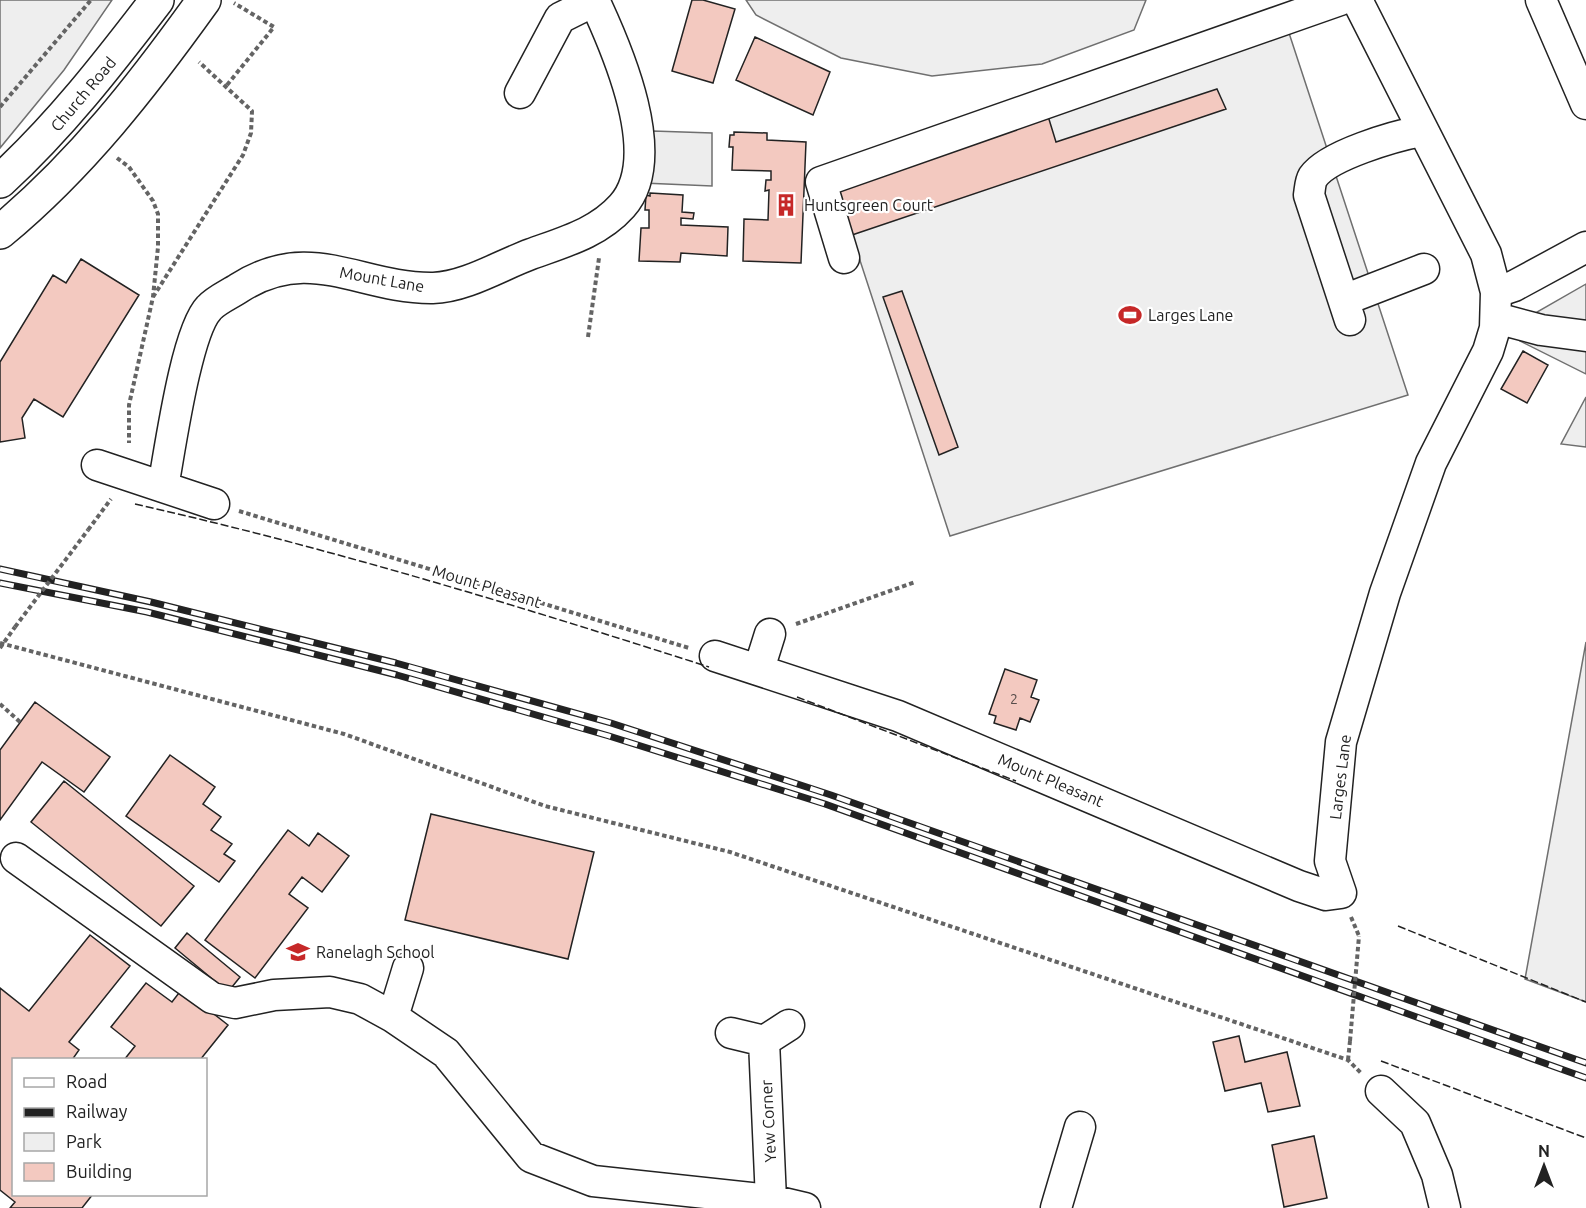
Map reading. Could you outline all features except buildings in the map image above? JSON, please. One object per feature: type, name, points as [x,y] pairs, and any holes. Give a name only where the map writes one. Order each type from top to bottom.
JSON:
[{"type":"main road","name":"Church Road","points":[[0,181],[56,127],[88,91],[157,0]]},
{"type":"main road","points":[[0,232],[42,196],[99,137],[218,1]]},
{"type":"street","points":[[844,258],[821,182],[1340,0]]},
{"type":"street","name":"Larges Lane","points":[[1341,893],[1330,861],[1341,742],[1385,593],[1431,463],[1488,351],[1496,305],[1486,254],[1421,131],[1357,0]]},
{"type":"street","points":[[1541,0],[1586,104]]},
{"type":"street","points":[[520,93],[560,18],[594,1]]},
{"type":"street","name":"Mount Lane","points":[[163,487],[193,337],[209,308],[250,281],[292,267],[320,268],[435,288],[461,282],[587,233],[604,222],[624,204],[635,183],[640,161],[641,138],[625,82],[594,1]]},
{"type":"street","points":[[1421,131],[1381,140],[1321,168],[1312,178],[1310,195],[1347,310],[1424,269]]},
{"type":"street","points":[[1586,247],[1514,286],[1496,305],[1541,330],[1586,336]]},
{"type":"street","points":[[96,465],[214,504]]},
{"type":"street","points":[[759,669],[770,634]]},
{"type":"street","name":"Mount Pleasant","points":[[715,656],[898,716],[1299,886],[1326,895],[1341,893]]},
{"type":"street","points":[[16,858],[212,998],[235,1003],[274,995],[330,992],[360,999],[393,1017],[446,1053],[531,1157],[593,1181],[771,1200],[805,1208]]},
{"type":"street","points":[[393,1017],[408,968]]},
{"type":"street","points":[[731,1033],[764,1041],[789,1025]]},
{"type":"street","name":"Yew Corner","points":[[764,1041],[771,1200]]},
{"type":"street","points":[[1381,1091],[1415,1123],[1437,1174],[1445,1208]]},
{"type":"street","points":[[1056,1208],[1080,1127]]},
{"type":"path","points":[[0,108],[91,0]]},
{"type":"path","points":[[218,1],[274,27],[227,85]]},
{"type":"path","points":[[153,297],[243,155],[251,133],[252,111],[227,85],[199,62]]},
{"type":"path","points":[[99,137],[129,167],[153,201],[158,214],[158,248],[153,297],[129,405],[129,443]]},
{"type":"path","points":[[588,337],[604,222]]},
{"type":"path","points":[[112,499],[1,645],[344,734],[545,807],[730,852],[1348,1060],[1359,936]]},
{"type":"path","name":"Mount Pleasant","points":[[214,504],[715,656]]},
{"type":"path","points":[[770,634],[915,582]]},
{"type":"path","points":[[0,704],[20,722]]},
{"type":"green space","points":[[0,0],[112,0],[64,70],[0,148]]},
{"type":"green space","points":[[746,0],[1146,0],[1134,30],[1042,64],[932,76],[841,58],[756,15]]},
{"type":"green space","name":"Larges Lane","points":[[1289,33],[1408,395],[950,536],[837,190]]},
{"type":"green space","points":[[1586,284],[1586,374],[1520,341],[1537,312]]},
{"type":"green space","points":[[1586,397],[1586,447],[1561,444]]},
{"type":"green space","points":[[1586,642],[1586,1002],[1525,979]]},
{"type":"shaded area","points":[[653,131],[712,133],[712,186],[643,183]]},
{"type":"railway","points":[[0,569],[151,602],[396,663],[611,723],[831,795],[1586,1063]]},
{"type":"railway","points":[[0,583],[147,612],[397,675],[609,736],[825,804],[1586,1078]]},
{"type":"fence","points":[[135,504],[280,539],[424,579],[709,667]]},
{"type":"fence","points":[[797,697],[1016,781]]},
{"type":"fence","points":[[1398,926],[1586,1002]]},
{"type":"fence","points":[[1381,1061],[1586,1138]]},
{"type":"place","name":"Huntsgreen Court","points":[[786,205]]},
{"type":"place","name":"Larges Lane","points":[[1130,315]]},
{"type":"place","name":"Ranelagh School","points":[[298,952]]}]
